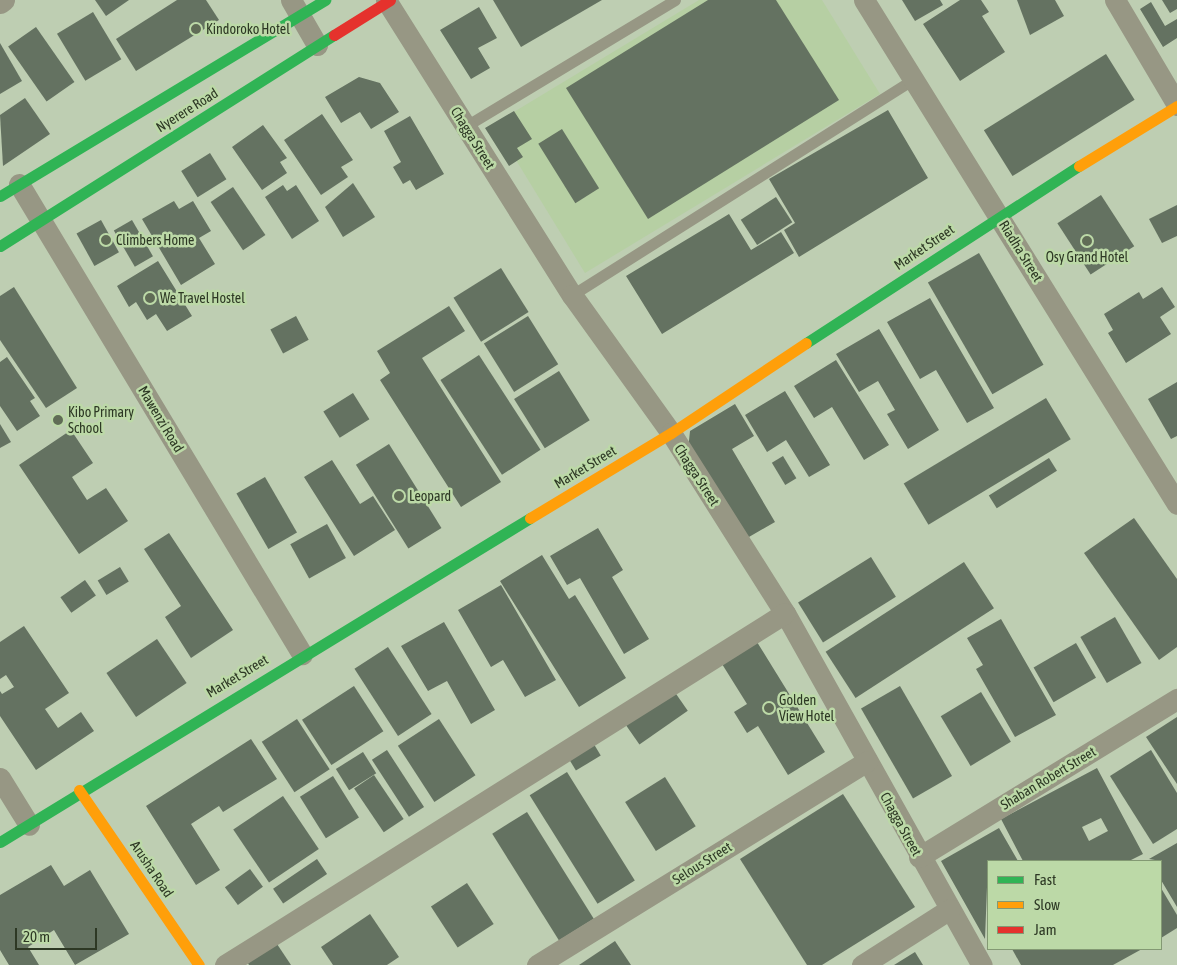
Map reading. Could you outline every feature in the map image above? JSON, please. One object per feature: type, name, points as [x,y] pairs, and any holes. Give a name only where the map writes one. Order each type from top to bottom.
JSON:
[{"type":"street","points":[[0,3],[4,0]]},
{"type":"street","name":"Nyerere Road","points":[[0,196],[296,8],[325,0]]},
{"type":"street","name":"Riadha Street","points":[[864,0],[1177,504]]},
{"type":"street","points":[[1115,0],[1177,105]]},
{"type":"street","name":"Nyerere Road","points":[[0,246],[388,1]]},
{"type":"street","name":"Chagga Street","points":[[388,1],[572,295],[670,433],[785,613],[919,857],[982,965]]},
{"type":"street","points":[[296,8],[318,45]]},
{"type":"street","name":"Market Street","points":[[0,842],[29,825],[79,790],[670,433],[999,215],[1177,105]]},
{"type":"street","name":"Mawenzi Road","points":[[19,184],[302,654]]},
{"type":"street","points":[[225,965],[785,613]]},
{"type":"street","name":"Shaban Robert Street","points":[[919,857],[1177,698]]},
{"type":"street","name":"Selous Street","points":[[537,965],[867,762]]},
{"type":"street","points":[[0,778],[29,825]]},
{"type":"street","name":"Arusha Road","points":[[79,790],[199,965]]},
{"type":"street","points":[[862,965],[950,909]]},
{"type":"lane","points":[[466,126],[674,0]]},
{"type":"lane","points":[[572,295],[914,79]]},
{"type":"shaded area","points":[[699,0],[822,0],[880,94],[585,273],[494,124]]},
{"type":"building","points":[[95,0],[129,0],[106,16]]},
{"type":"building","points":[[177,0],[206,0],[219,20],[136,71],[116,39]]},
{"type":"building","points":[[493,0],[602,0],[521,47]]},
{"type":"building","points":[[708,0],[776,0],[839,100],[648,219],[566,88]]},
{"type":"building","points":[[902,0],[940,0],[943,5],[915,21]]},
{"type":"building","points":[[960,0],[981,0],[989,12],[982,16],[1005,52],[960,81],[923,24]]},
{"type":"building","points":[[1017,0],[1055,0],[1064,16],[1030,35]]},
{"type":"building","points":[[1162,0],[1177,0],[1177,9],[1170,13]]},
{"type":"building","points":[[1151,2],[1165,26],[1177,19],[1177,38],[1163,47],[1140,9]]},
{"type":"building","points":[[479,7],[497,38],[478,48],[490,68],[471,79],[440,30]]},
{"type":"building","points":[[93,12],[121,59],[85,81],[57,34]]},
{"type":"building","points":[[36,27],[74,82],[47,101],[8,47]]},
{"type":"building","points":[[0,43],[22,81],[0,94]]},
{"type":"building","points":[[1106,54],[1135,100],[1012,176],[984,130]]},
{"type":"building","points":[[359,77],[380,83],[399,112],[371,129],[360,112],[341,123],[325,97]]},
{"type":"building","points":[[25,98],[50,134],[3,166],[0,115]]},
{"type":"building","points":[[888,110],[928,178],[799,257],[784,230],[795,223],[769,179]]},
{"type":"building","points":[[514,111],[532,139],[517,148],[523,157],[509,166],[485,128]]},
{"type":"building","points":[[322,114],[353,160],[341,167],[348,177],[321,195],[284,140]]},
{"type":"building","points":[[410,116],[444,174],[416,190],[410,180],[403,184],[393,167],[401,162],[384,131]]},
{"type":"building","points":[[263,125],[287,158],[280,162],[287,173],[262,190],[232,147]]},
{"type":"building","points":[[562,129],[599,188],[575,203],[538,144]]},
{"type":"building","points":[[210,153],[226,179],[198,197],[181,171]]},
{"type":"building","points":[[353,183],[375,217],[343,237],[325,207]]},
{"type":"building","points":[[283,185],[287,191],[296,185],[319,221],[292,239],[265,197]]},
{"type":"building","points":[[233,187],[265,235],[243,250],[211,202]]},
{"type":"building","points":[[1101,195],[1134,246],[1091,274],[1057,223]]},
{"type":"building","points":[[776,197],[792,222],[757,245],[741,220]]},
{"type":"building","points":[[174,201],[179,209],[193,201],[211,231],[199,238],[215,264],[181,285],[142,219]]},
{"type":"building","points":[[1177,205],[1177,236],[1162,243],[1149,219]]},
{"type":"building","points":[[729,214],[751,250],[781,232],[794,253],[662,334],[626,276]]},
{"type":"building","points":[[101,220],[119,252],[94,266],[77,234]]},
{"type":"building","points":[[132,220],[153,256],[135,267],[114,230]]},
{"type":"building","points":[[979,253],[1044,365],[992,394],[928,282]]},
{"type":"building","points":[[158,261],[192,316],[167,331],[156,314],[147,320],[136,302],[129,307],[117,286]]},
{"type":"building","points":[[501,268],[529,312],[481,342],[454,298]]},
{"type":"building","points":[[14,287],[77,388],[46,408],[0,340],[0,296]]},
{"type":"building","points":[[1162,287],[1175,307],[1160,317],[1171,334],[1126,363],[1108,333],[1113,330],[1104,314],[1139,292],[1143,299]]},
{"type":"building","points":[[930,298],[994,408],[967,423],[936,370],[920,379],[887,322]]},
{"type":"building","points":[[449,306],[465,331],[422,358],[501,482],[461,507],[380,380],[390,373],[377,351]]},
{"type":"building","points":[[296,316],[309,340],[283,353],[270,330]]},
{"type":"building","points":[[528,316],[558,364],[514,392],[484,344]]},
{"type":"building","points":[[879,329],[939,430],[908,449],[887,414],[895,410],[878,381],[859,392],[836,354]]},
{"type":"building","points":[[479,355],[541,450],[502,475],[440,380]]},
{"type":"building","points":[[7,357],[35,398],[30,401],[40,416],[17,431],[0,406],[0,362]]},
{"type":"building","points":[[836,360],[889,445],[864,460],[832,407],[814,418],[794,386]]},
{"type":"building","points":[[559,371],[590,420],[545,448],[514,399]]},
{"type":"building","points":[[1177,382],[1177,436],[1171,439],[1148,399]]},
{"type":"building","points":[[785,391],[830,465],[809,477],[786,440],[767,452],[745,415]]},
{"type":"building","points":[[353,393],[369,419],[340,438],[323,412]]},
{"type":"building","points":[[1046,398],[1071,439],[928,525],[904,483]]},
{"type":"building","points":[[735,404],[754,436],[732,449],[775,522],[742,541],[688,450],[690,431]]},
{"type":"building","points":[[0,424],[11,442],[0,448]]},
{"type":"building","points":[[71,430],[93,463],[72,477],[87,500],[106,488],[128,521],[79,554],[19,465]]},
{"type":"building","name":"Leopard","points":[[389,444],[441,528],[408,549],[356,465]]},
{"type":"building","points":[[783,456],[796,478],[785,485],[772,463]]},
{"type":"building","points":[[1049,458],[1057,471],[997,508],[989,496]]},
{"type":"building","points":[[332,460],[360,504],[373,496],[395,530],[354,556],[304,477]]},
{"type":"building","points":[[265,477],[297,532],[268,549],[236,494]]},
{"type":"building","points":[[1134,518],[1177,579],[1177,647],[1159,660],[1084,553]]},
{"type":"building","points":[[327,524],[346,558],[309,578],[290,544]]},
{"type":"building","points":[[598,528],[623,570],[612,577],[649,639],[624,654],[580,578],[567,585],[550,556]]},
{"type":"building","points":[[169,533],[233,630],[191,658],[165,617],[181,606],[144,549]]},
{"type":"building","points":[[542,555],[569,599],[575,595],[626,678],[579,707],[500,581]]},
{"type":"building","points":[[871,557],[896,597],[823,642],[798,603]]},
{"type":"building","points":[[964,562],[994,608],[856,698],[826,652]]},
{"type":"building","points":[[120,567],[129,582],[106,595],[98,580]]},
{"type":"building","points":[[85,580],[96,596],[71,613],[60,597]]},
{"type":"building","points":[[501,585],[556,680],[525,697],[503,660],[491,667],[458,610]]},
{"type":"building","points":[[1115,617],[1142,663],[1107,683],[1080,637]]},
{"type":"building","points":[[1001,619],[1056,715],[1015,737],[976,669],[983,665],[967,638]]},
{"type":"building","points":[[444,622],[495,710],[471,724],[447,681],[428,691],[401,646]]},
{"type":"building","points":[[24,626],[69,693],[45,709],[58,728],[81,712],[94,731],[36,770],[0,716],[0,691],[2,694],[14,687],[6,675],[0,679],[0,642]]},
{"type":"building","points":[[157,639],[187,683],[136,717],[106,673]]},
{"type":"building","name":"Golden View Hotel","points":[[757,642],[825,752],[788,775],[758,726],[747,733],[734,712],[747,704],[722,664]]},
{"type":"building","points":[[1076,643],[1096,678],[1054,702],[1034,668]]},
{"type":"building","points":[[388,647],[432,714],[398,736],[354,669]]},
{"type":"building","points":[[354,686],[383,731],[331,765],[302,720]]},
{"type":"building","points":[[900,686],[952,776],[913,799],[861,708]]},
{"type":"building","points":[[674,691],[688,711],[639,745],[626,725]]},
{"type":"building","points":[[981,692],[1011,742],[971,766],[941,716]]},
{"type":"building","points":[[1177,717],[1177,784],[1146,737]]},
{"type":"building","points":[[297,719],[330,769],[294,792],[262,742]]},
{"type":"building","points":[[439,719],[475,775],[434,802],[398,746]]},
{"type":"building","points":[[251,739],[277,779],[223,812],[219,806],[191,824],[220,870],[196,885],[146,806]]},
{"type":"building","points":[[592,741],[601,756],[576,771],[567,756]]},
{"type":"building","points":[[387,750],[424,807],[409,817],[372,760]]},
{"type":"building","points":[[1151,750],[1177,793],[1177,829],[1153,844],[1110,776]]},
{"type":"building","points":[[363,752],[376,773],[349,790],[336,769]]},
{"type":"building","points":[[1097,768],[1143,854],[1131,860],[1022,860],[1001,819]],"holes":[[[1101,818],[1108,831],[1089,841],[1082,827]]]},
{"type":"building","points":[[567,772],[635,881],[598,904],[530,795]]},
{"type":"building","points":[[374,775],[404,819],[384,832],[354,788]]},
{"type":"building","points":[[333,776],[359,818],[326,838],[300,797]]},
{"type":"building","points":[[665,777],[696,826],[656,851],[625,802]]},
{"type":"building","points":[[843,794],[915,907],[822,965],[807,965],[740,859]]},
{"type":"building","points":[[283,796],[319,849],[269,883],[233,830]]},
{"type":"building","points":[[527,812],[594,919],[559,941],[492,834]]},
{"type":"building","points":[[999,828],[1017,860],[987,860],[985,939],[941,861]]},
{"type":"building","points":[[1177,843],[1177,907],[1162,882],[1162,860],[1149,859]]},
{"type":"building","points":[[317,859],[327,874],[283,904],[273,889]]},
{"type":"building","points":[[51,865],[64,886],[90,870],[129,934],[75,965],[54,930],[28,947],[39,965],[9,965],[0,950],[0,895]]},
{"type":"building","points":[[250,869],[263,887],[238,905],[225,887]]},
{"type":"building","points":[[467,883],[494,924],[458,948],[431,906]]},
{"type":"building","points":[[1162,890],[1177,915],[1177,928],[1162,937]]},
{"type":"building","points":[[370,914],[399,957],[387,965],[333,965],[321,947]]},
{"type":"building","points":[[275,941],[291,965],[249,965],[246,960]]},
{"type":"building","points":[[615,941],[631,965],[579,965]]},
{"type":"building","points":[[1013,950],[1140,950],[1113,965],[1021,965]]},
{"type":"building","points":[[915,952],[923,965],[894,965]]},
{"type":"traffic: fast","points":[[0,196],[325,0]]},
{"type":"traffic: fast","points":[[0,246],[334,35]]},
{"type":"traffic: fast","points":[[806,343],[1079,166]]},
{"type":"traffic: fast","points":[[0,842],[530,518]]},
{"type":"traffic: slow","points":[[1079,166],[1177,106]]},
{"type":"traffic: slow","points":[[530,518],[671,433],[806,343]]},
{"type":"traffic: slow","points":[[79,790],[199,965]]},
{"type":"traffic: jam","points":[[334,35],[390,0]]},
{"type":"place","name":"Kindoroko Hotel","points":[[196,29]]},
{"type":"place","name":"Climbers Home","points":[[106,240]]},
{"type":"place","name":"Osy Grand Hotel","points":[[1087,241]]},
{"type":"place","name":"We Travel Hostel","points":[[150,298]]},
{"type":"place","name":"Kibo Primary School","points":[[58,420]]},
{"type":"place","name":"Leopard","points":[[399,496]]},
{"type":"place","name":"Golden View Hotel","points":[[769,708]]}]
